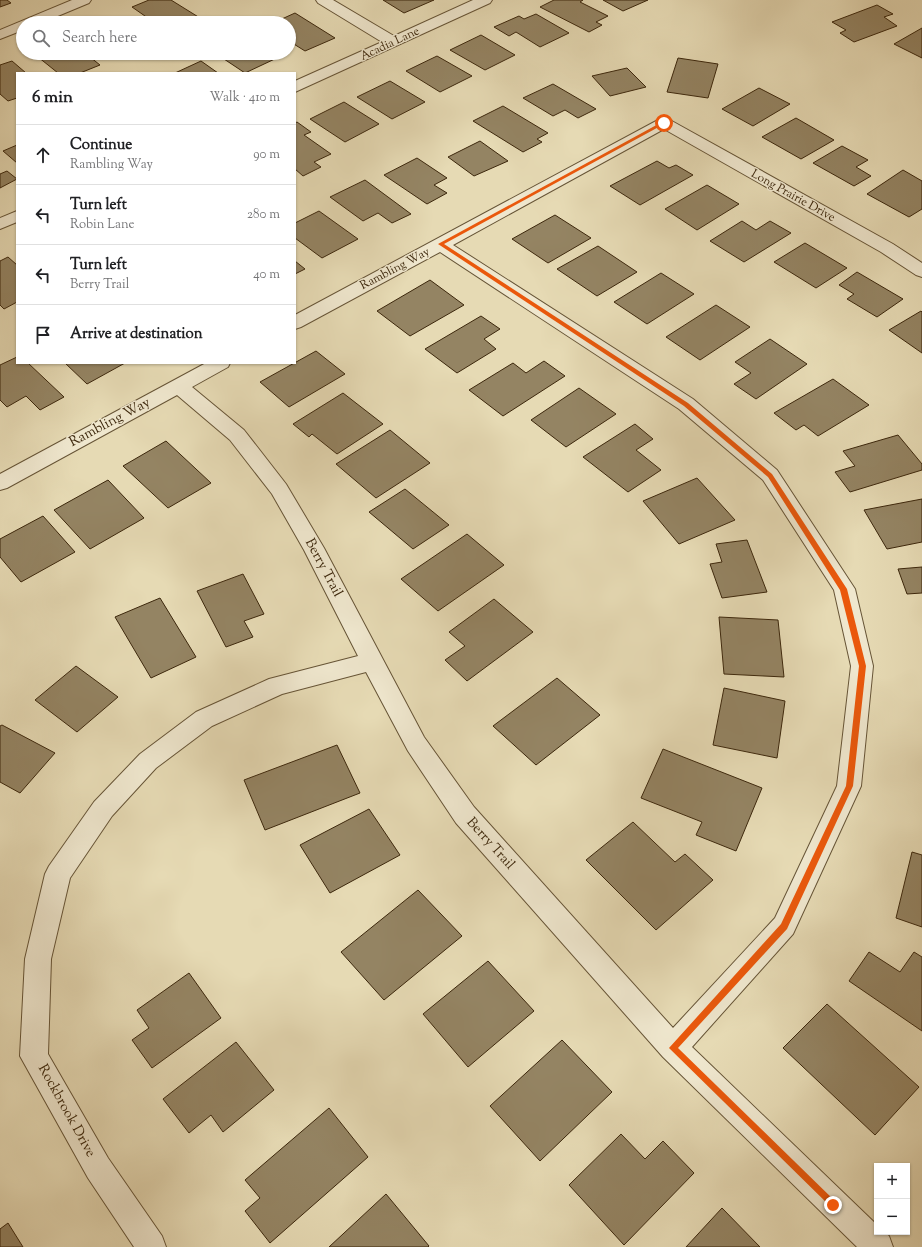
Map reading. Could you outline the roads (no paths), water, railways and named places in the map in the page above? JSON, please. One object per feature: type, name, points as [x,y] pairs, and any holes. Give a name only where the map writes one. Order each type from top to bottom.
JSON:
[{"type":"street","points":[[46,16],[84,0]]},
{"type":"street","points":[[323,0],[393,42]]},
{"type":"street","name":"Acadia Lane","points":[[296,88],[485,0]]},
{"type":"street","points":[[0,35],[16,28]]},
{"type":"street","name":"Rambling Way","points":[[296,322],[664,123]]},
{"type":"street","name":"Long Prairie Drive","points":[[664,123],[887,248],[922,271]]},
{"type":"street","points":[[0,224],[16,216]]},
{"type":"street","points":[[440,244],[686,404],[770,475],[844,589],[862,666],[849,786],[784,926],[673,1048]]},
{"type":"street","name":"Rambling Way","points":[[0,483],[219,364]]},
{"type":"street","name":"Berry Trail","points":[[178,386],[237,435],[279,489],[313,548],[416,744],[465,815],[673,1048],[878,1247]]},
{"type":"street","name":"Rockbrook Drive","points":[[151,1247],[98,1168],[34,1056],[38,959],[58,874],[103,809],[128,782],[148,761],[204,720],[277,686],[372,661]]}]
